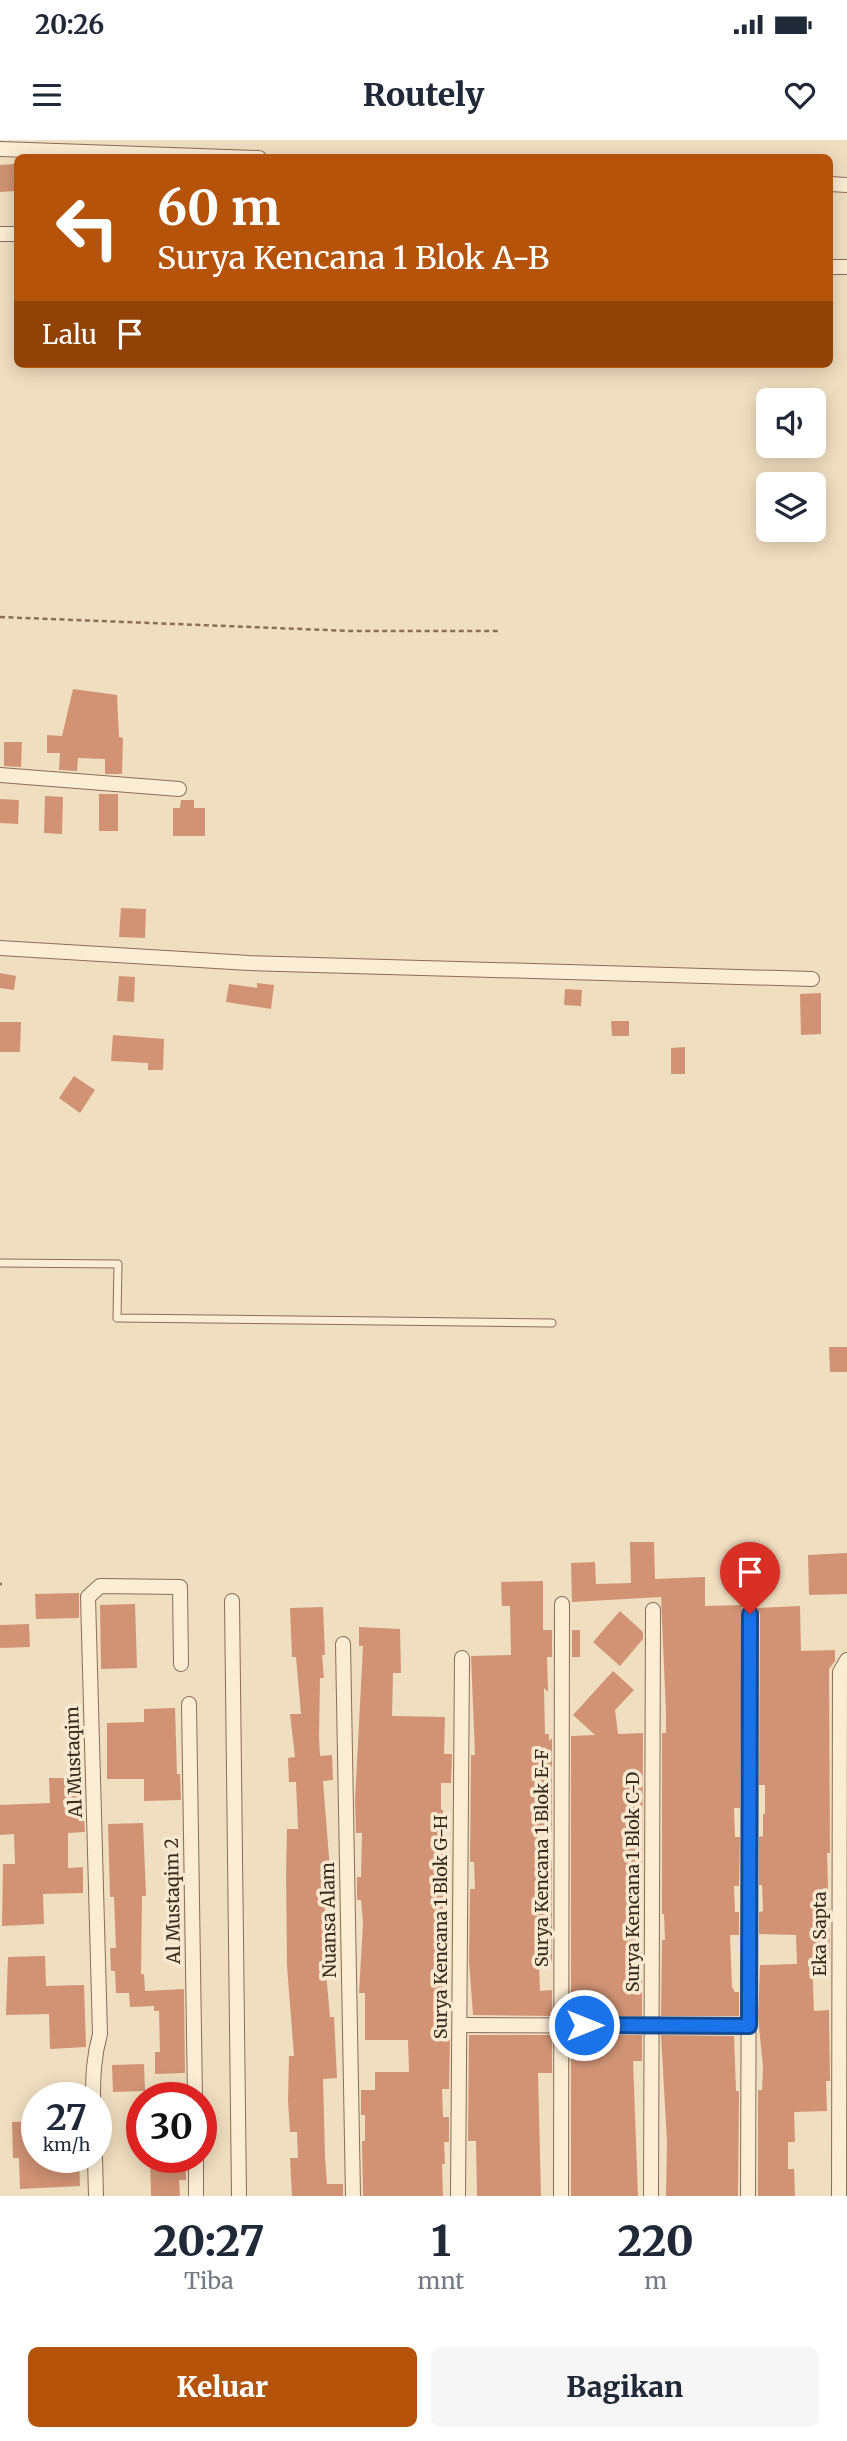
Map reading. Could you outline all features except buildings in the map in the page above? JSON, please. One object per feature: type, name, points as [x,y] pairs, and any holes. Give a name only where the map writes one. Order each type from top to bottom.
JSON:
[{"type":"street","points":[[0,149],[144,154]]},
{"type":"street","points":[[0,775],[179,789]]},
{"type":"street","points":[[0,948],[249,963],[812,979]]},
{"type":"street","name":"Al Mustaqim","points":[[92,2082],[91,2065],[98,2052],[100,2034],[88,1597],[100,1587],[180,1587],[181,1664]]},
{"type":"street","points":[[232,1601],[239,2196]]},
{"type":"street","name":"Surya Kencana 1 Blok E-F","points":[[561,2196],[562,1604]]},
{"type":"street","name":"Surya Kencana 1 Blok C-D","points":[[651,2196],[653,1609]]},
{"type":"street","points":[[748,2196],[750,1614]]},
{"type":"street","name":"Nuansa Alam","points":[[343,1644],[353,2196]]},
{"type":"street","name":"Surya Kencana 1 Blok G-H","points":[[458,2196],[462,1658]]},
{"type":"street","name":"Eka Sapta","points":[[839,2196],[843,1666]]},
{"type":"street","name":"Al Mustaqim 2","points":[[189,1704],[195,2082]]},
{"type":"street","points":[[460,2025],[749,2026]]},
{"type":"street","points":[[95,2173],[96,2196]]},
{"type":"street","points":[[196,2173],[196,2196]]},
{"type":"lane","points":[[0,1263],[118,1264],[117,1318],[552,1323]]},
{"type":"path","points":[[0,617],[351,631],[500,631]]},
{"type":"route","points":[[584,2025],[749,2026],[750,1614]]}]
